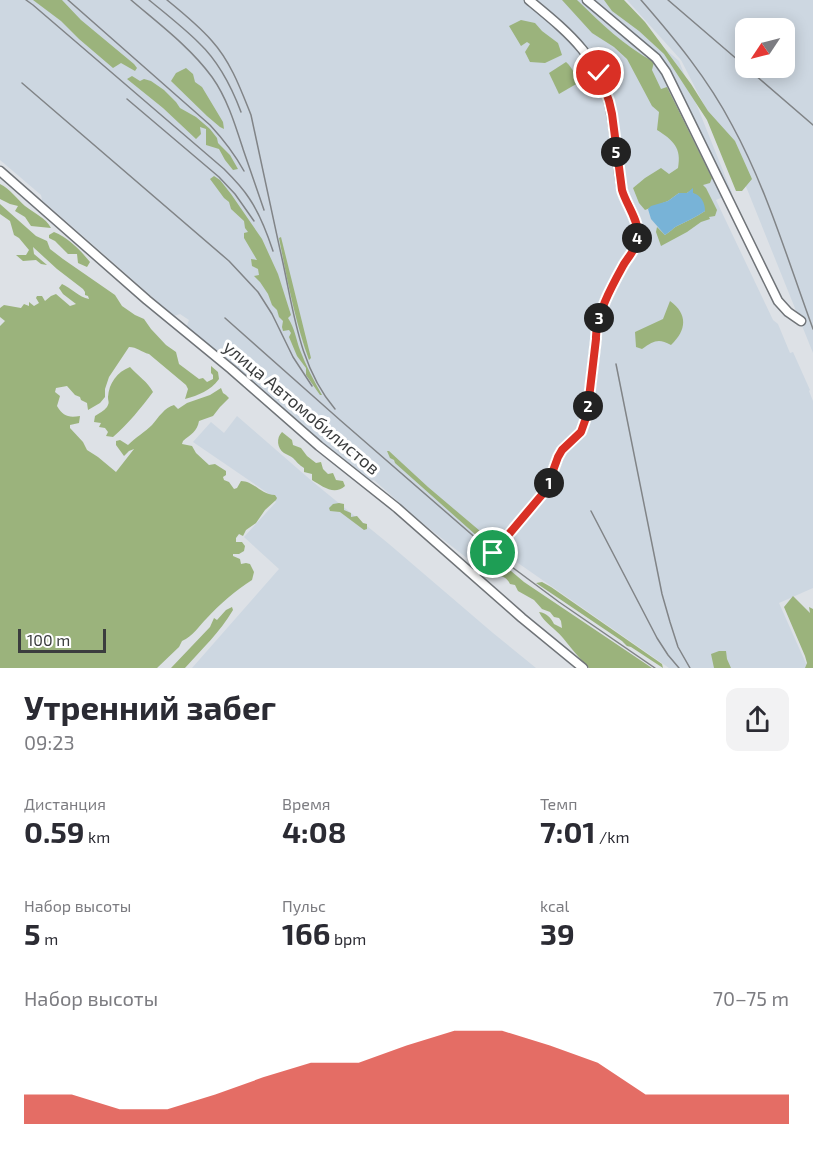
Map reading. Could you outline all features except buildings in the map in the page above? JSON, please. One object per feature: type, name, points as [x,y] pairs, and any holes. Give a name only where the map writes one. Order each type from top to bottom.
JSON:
[{"type":"street","points":[[474,575],[546,490],[562,450],[581,432],[585,424],[599,317],[634,248],[638,235],[622,190],[612,114],[599,73],[578,43],[529,0]]},
{"type":"street","points":[[587,0],[656,58],[666,72],[769,285],[778,301],[801,321]]},
{"type":"street","name":"улица Автомобилистов","points":[[0,171],[147,300],[311,439],[397,508],[522,618],[583,668]]},
{"type":"shaded area","points":[[0,0],[609,0],[679,61],[732,193],[716,200],[773,320],[778,324],[790,353],[793,352],[810,390],[813,401],[813,588],[779,603],[808,668],[669,668],[518,563],[494,542],[480,559],[468,559],[421,522],[374,480],[371,481],[297,422],[186,328],[189,320],[180,314],[174,316],[0,160]]},
{"type":"shaded area","points":[[627,0],[813,0],[813,353],[747,189],[681,60]]},
{"type":"shaded area","points":[[237,416],[536,668],[192,668],[279,569],[244,537],[276,502],[269,494],[193,442],[211,422],[224,433]]},
{"type":"green space","points":[[33,0],[62,0],[81,20],[134,64],[137,68],[135,71],[121,63],[113,68],[61,21]]},
{"type":"green space","points":[[562,0],[577,0],[604,26],[654,62],[652,70],[661,89],[667,87],[712,178],[710,183],[703,185],[717,210],[715,216],[709,217],[710,219],[661,246],[656,232],[657,227],[665,235],[705,211],[693,193],[693,189],[687,193],[679,193],[668,201],[645,210],[639,203],[633,188],[661,168],[669,174],[678,168],[679,155],[672,141],[657,130],[659,112],[652,106],[627,59],[614,47],[592,33]]},
{"type":"green space","points":[[604,0],[624,0],[645,22],[708,111],[735,141],[752,179],[742,191],[736,191],[707,120],[664,54],[612,11]]},
{"type":"green space","points":[[521,20],[535,23],[558,43],[562,55],[545,63],[530,62],[525,52],[530,44],[527,42],[521,46],[509,26]]},
{"type":"green space","points":[[566,62],[574,72],[578,83],[559,94],[549,73]]},
{"type":"green space","points":[[186,68],[193,74],[195,82],[202,87],[223,122],[224,129],[171,81],[176,73]]},
{"type":"green space","points":[[132,76],[140,81],[144,79],[151,81],[164,90],[180,108],[196,117],[210,129],[238,169],[233,170],[219,149],[206,145],[206,129],[200,127],[201,134],[196,139],[127,79]]},
{"type":"green space","points":[[214,176],[231,194],[262,239],[278,274],[291,315],[288,318],[300,350],[322,395],[306,375],[306,368],[297,356],[289,337],[291,333],[289,330],[283,331],[283,321],[272,305],[268,294],[254,276],[259,275],[258,269],[252,266],[251,259],[257,260],[244,238],[244,233],[248,232],[244,221],[231,209],[229,202],[210,179]]},
{"type":"green space","points":[[0,184],[43,218],[51,228],[31,226],[25,217],[15,211],[18,206],[0,199]]},
{"type":"green space","points":[[0,204],[36,236],[47,241],[50,249],[115,295],[122,306],[144,319],[166,345],[176,352],[179,364],[199,379],[203,378],[207,382],[213,379],[211,366],[218,372],[219,379],[212,387],[185,399],[188,389],[186,385],[149,354],[129,347],[109,377],[105,397],[88,410],[87,403],[67,386],[56,388],[55,392],[60,396],[57,406],[61,412],[66,416],[80,416],[79,423],[70,425],[70,428],[87,450],[116,472],[134,449],[124,456],[116,445],[116,441],[120,440],[128,445],[168,408],[174,405],[178,409],[221,388],[229,398],[213,416],[199,421],[195,430],[182,444],[192,446],[209,465],[215,464],[226,471],[224,480],[229,482],[234,489],[241,481],[246,482],[277,498],[243,536],[239,534],[236,538],[236,542],[242,542],[245,546],[244,551],[233,554],[233,556],[240,559],[241,564],[250,564],[254,572],[252,580],[223,602],[157,668],[0,668],[0,326],[5,321],[0,317],[0,308],[4,305],[21,308],[24,304],[29,306],[29,302],[34,306],[39,303],[37,296],[42,296],[45,301],[56,294],[70,306],[76,304],[63,294],[59,288],[62,284],[89,299],[83,289],[33,247],[34,254],[47,265],[36,260],[23,261],[16,255],[26,255],[29,250],[14,235],[10,221],[0,214]]},
{"type":"green space","points":[[54,232],[69,241],[82,253],[90,262],[87,267],[78,263],[77,254],[68,254],[49,238],[49,235]]},
{"type":"green space","points":[[281,237],[311,358],[309,360],[292,300],[279,238]]},
{"type":"green space","points":[[670,301],[680,311],[682,317],[680,334],[671,345],[659,341],[642,349],[636,347],[635,332],[663,319]]},
{"type":"green space","points":[[130,367],[153,392],[119,432],[113,437],[106,436],[108,432],[105,428],[99,427],[101,423],[94,422],[95,416],[108,405],[110,387],[114,379]]},
{"type":"green space","points":[[282,432],[292,440],[293,445],[301,448],[316,463],[321,462],[328,474],[333,473],[336,480],[343,481],[345,486],[332,490],[312,480],[312,474],[304,472],[304,468],[280,448],[278,440]]},
{"type":"green space","points":[[387,451],[493,542],[491,547],[395,463]]},
{"type":"green space","points":[[333,504],[344,504],[344,510],[351,513],[351,517],[357,516],[367,524],[367,529],[364,530],[340,512],[330,511],[329,508]]},
{"type":"green space","points":[[496,560],[502,570],[511,571],[652,668],[589,668],[539,612],[562,628],[559,618],[542,609],[534,600],[518,591],[515,585],[510,584],[503,577],[487,578],[485,570],[490,563]]},
{"type":"green space","points":[[542,582],[662,664],[663,668],[536,583]]},
{"type":"green space","points":[[793,596],[810,613],[809,607],[813,609],[813,668],[805,668],[807,663],[805,656],[784,607]]},
{"type":"green space","points":[[232,607],[233,610],[222,626],[185,668],[171,668],[210,627],[214,618],[217,620]]},
{"type":"green space","points":[[726,651],[731,668],[714,668],[711,654]]},
{"type":"water","points":[[693,188],[693,193],[702,200],[705,211],[665,235],[651,219],[648,209],[668,201],[679,193],[687,193]]},
{"type":"railway","points":[[26,0],[227,172],[253,204],[273,251]]},
{"type":"railway","points":[[68,0],[210,125],[228,146],[244,171]]},
{"type":"railway","points":[[131,0],[184,46],[212,77],[234,121],[264,210]]},
{"type":"railway","points":[[149,0],[206,50],[224,75],[241,112]]},
{"type":"railway","points":[[167,0],[207,35],[219,49],[230,67],[251,115],[300,340],[314,376],[335,409]]},
{"type":"railway","points":[[641,0],[690,60],[723,108],[745,149],[786,251],[813,329]]},
{"type":"railway","points":[[668,0],[735,58]]},
{"type":"railway","points":[[759,78],[813,125]]},
{"type":"railway","points":[[22,83],[229,261],[258,292],[272,314],[293,357],[312,386]]},
{"type":"railway","points":[[127,99],[219,177],[235,194],[254,221]]},
{"type":"railway","points":[[225,318],[493,553],[655,668]]},
{"type":"railway","points":[[616,364],[662,594],[678,647],[690,668]]},
{"type":"railway","points":[[591,511],[657,638],[679,668]]},
{"type":"route","points":[[493,553],[546,490],[562,450],[581,432],[585,424],[599,317],[634,248],[638,235],[633,215],[622,190],[612,114],[599,73]]}]
